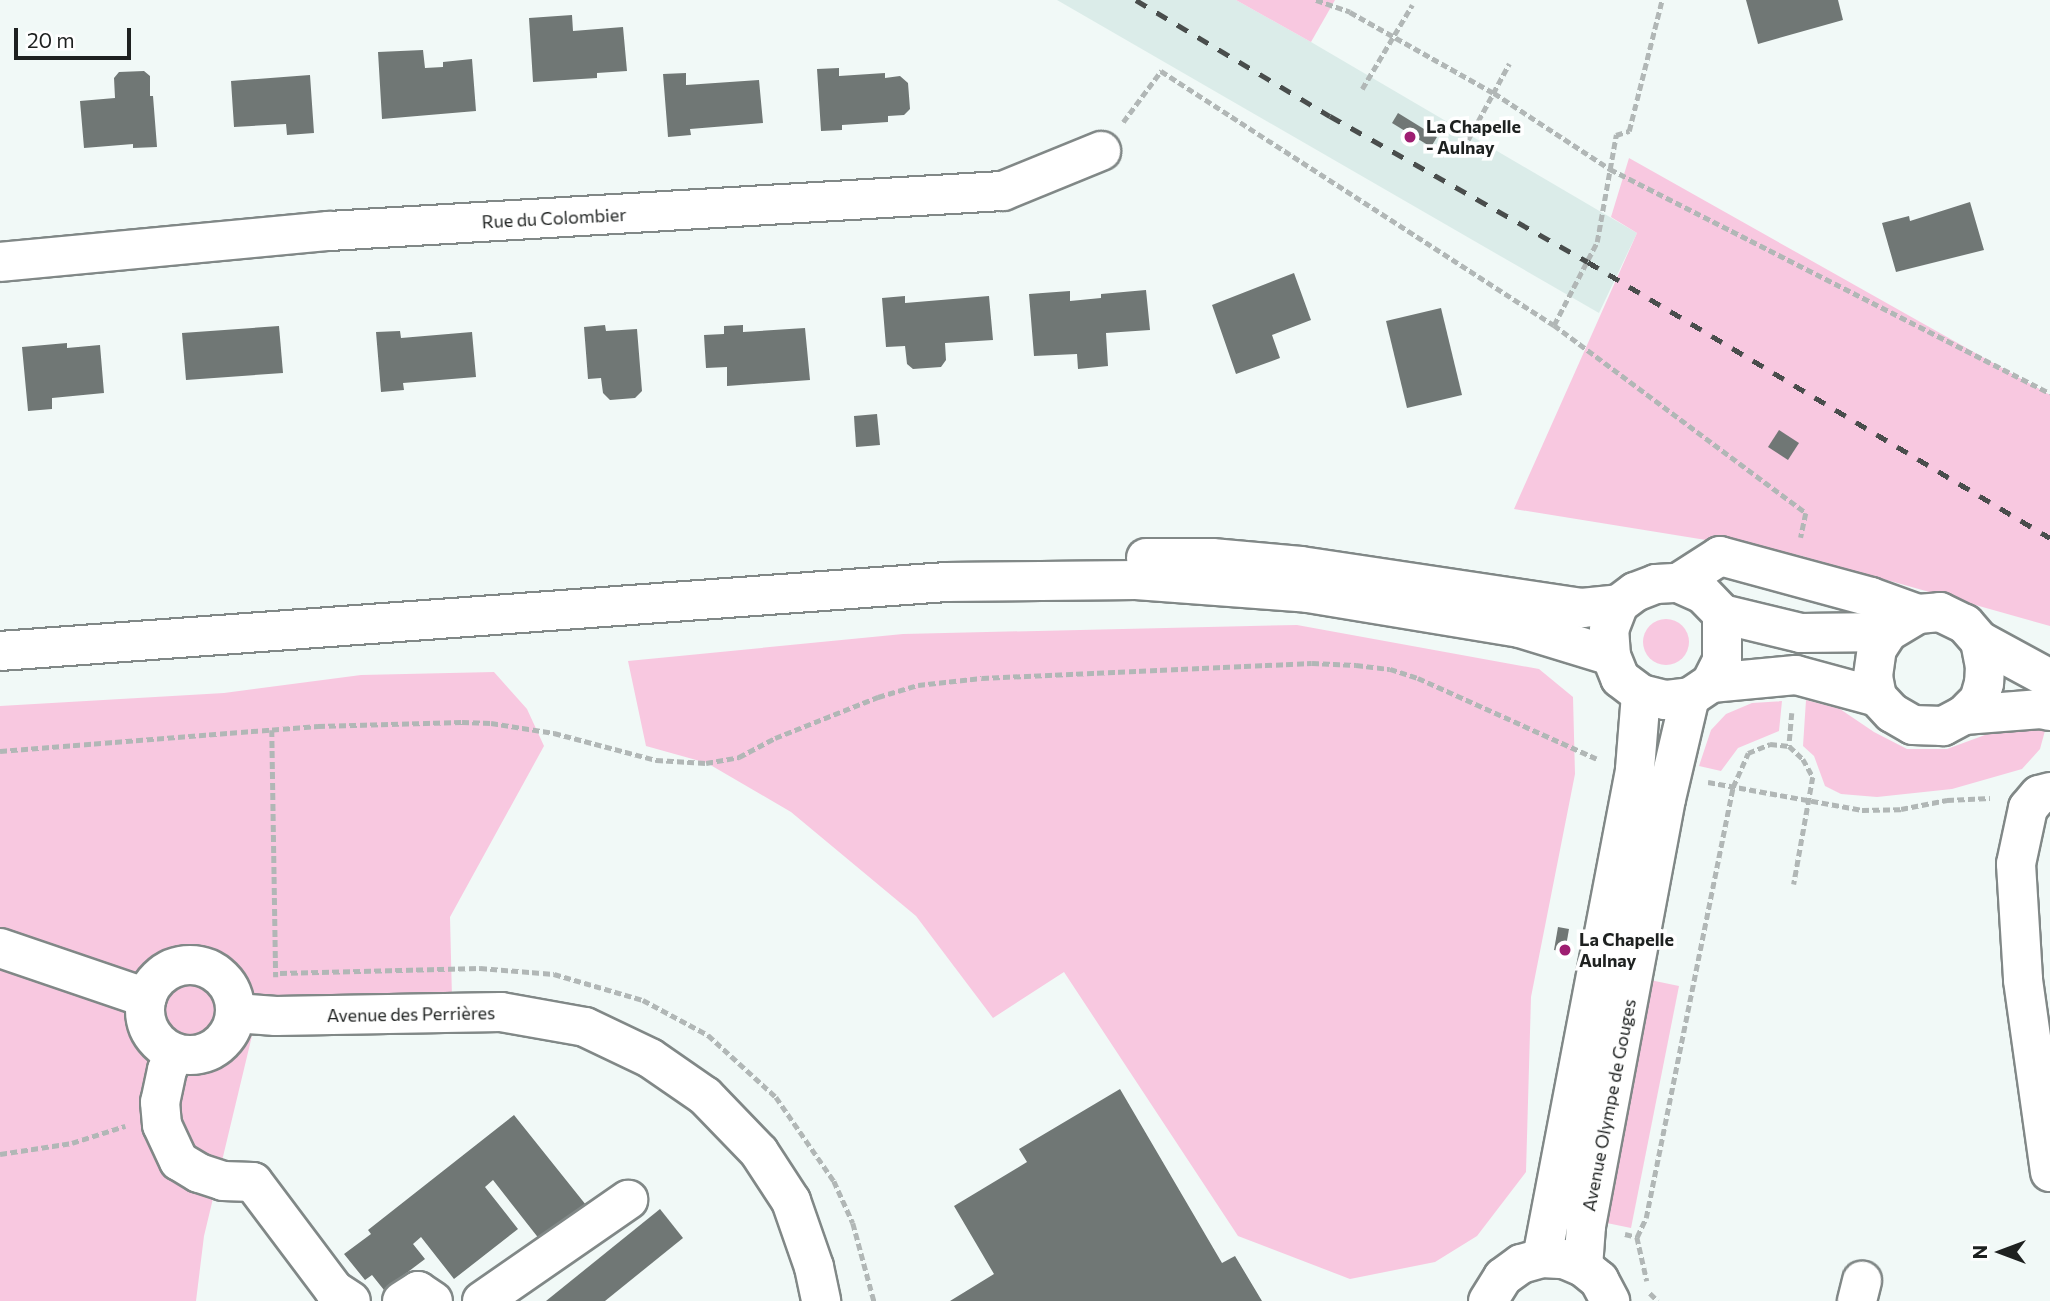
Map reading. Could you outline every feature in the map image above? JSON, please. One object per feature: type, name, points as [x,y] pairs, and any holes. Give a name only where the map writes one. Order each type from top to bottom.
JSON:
[{"type":"street","name":"Rue du Colombier","points":[[0,262],[329,231],[1003,191],[1101,150]]},
{"type":"street","points":[[1678,583],[1720,556],[1871,597],[1903,623]]},
{"type":"street","points":[[946,582],[1124,557],[1212,558],[1301,566],[1582,608],[1619,604],[1656,584],[1678,583],[1703,594],[1722,614],[1801,632],[1903,623],[1940,612],[1965,624],[1980,641],[2050,679]]},
{"type":"street","points":[[0,651],[946,582],[1136,580],[1308,593],[1520,628],[1611,656]]},
{"type":"street","points":[[1619,604],[1609,630],[1611,656],[1620,678],[1641,694],[1665,700],[1701,690],[1796,675],[1877,696]]},
{"type":"street","points":[[1701,690],[1722,661],[1722,614]]},
{"type":"street","points":[[1903,623],[1877,649],[1873,676],[1877,696],[1892,713],[1913,725],[1943,726],[1964,715],[1979,700],[1984,683],[1980,641]]},
{"type":"street","name":"Avenue Olympe de Gouges","points":[[1583,1267],[1586,1226],[1666,799],[1701,690]]},
{"type":"street","name":"Avenue Olympe de Gouges","points":[[1542,1258],[1635,769],[1641,694]]},
{"type":"street","points":[[1964,715],[2041,709],[2050,711]]},
{"type":"street","points":[[2039,800],[2017,864],[2018,918],[2025,992],[2050,1172]]},
{"type":"street","points":[[0,948],[147,998]]},
{"type":"street","points":[[176,967],[204,967],[218,974],[227,985],[234,1013],[225,1038],[214,1048],[188,1055],[174,1053],[163,1046],[147,1024],[147,998],[153,984],[176,967]]},
{"type":"street","name":"Avenue des Perrières","points":[[234,1013],[276,1016],[501,1012],[585,1027],[650,1058],[705,1096],[760,1152],[791,1201],[814,1267],[821,1301]]},
{"type":"street","points":[[174,1053],[160,1102],[162,1125],[170,1147],[179,1161],[199,1173],[223,1181],[254,1182],[334,1297]]},
{"type":"street","points":[[482,1301],[628,1200]]},
{"type":"street","points":[[1488,1301],[1503,1277],[1521,1264],[1542,1258],[1564,1259],[1583,1267],[1599,1280],[1610,1301]]},
{"type":"street","points":[[402,1301],[418,1291],[433,1301]]},
{"type":"path","points":[[1316,0],[1350,12],[1394,35],[1493,93],[1610,169],[2050,393]]},
{"type":"path","points":[[1554,325],[1597,242],[1616,135],[1629,131],[1662,0]]},
{"type":"path","points":[[1362,89],[1412,5]]},
{"type":"path","points":[[1463,149],[1509,64]]},
{"type":"path","points":[[1101,150],[1161,71],[1554,325],[1806,513],[1801,539]]},
{"type":"path","points":[[0,751],[382,723],[491,723],[554,733],[656,760],[706,763],[738,757],[775,738],[878,696],[918,685],[982,678],[1165,668],[1323,663],[1390,669],[1418,678],[1604,762]]},
{"type":"path","points":[[1789,746],[1793,709]]},
{"type":"path","points":[[272,730],[276,1016]]},
{"type":"path","points":[[1637,1237],[1646,1219],[1733,787],[1748,752],[1770,744],[1789,746],[1803,759],[1812,776],[1794,884]]},
{"type":"path","points":[[1707,782],[1862,810],[1901,809],[1947,800],[1998,797],[2039,800]]},
{"type":"path","points":[[0,1154],[72,1143],[134,1123],[160,1102]]},
{"type":"shaded area","points":[[1057,0],[1236,0],[1311,42],[1637,233],[1599,313]]},
{"type":"shaded area","points":[[1236,0],[1335,0],[1311,42]]},
{"type":"shaded area","points":[[1629,158],[2050,395],[2050,626],[1798,555],[1514,509],[1637,233],[1611,217]]},
{"type":"shaded area","points":[[1666,619],[1682,626],[1689,642],[1682,658],[1666,665],[1650,658],[1643,642],[1650,626]]},
{"type":"shaded area","points":[[1297,625],[1539,669],[1573,697],[1575,774],[1531,997],[1526,1172],[1477,1236],[1435,1262],[1350,1279],[1238,1236],[1064,972],[993,1018],[916,916],[791,812],[707,763],[646,746],[628,661],[903,634]]},
{"type":"shaded area","points":[[494,672],[527,709],[544,746],[450,917],[452,998],[261,998],[204,1236],[196,1301],[0,1301],[0,706],[224,693],[361,675]]},
{"type":"shaded area","points":[[1806,700],[1840,709],[1874,732],[1907,749],[1947,749],[2012,725],[2046,727],[2040,749],[2022,769],[1952,789],[1877,797],[1841,794],[1825,786],[1814,756],[1803,746]]},
{"type":"shaded area","points":[[1782,701],[1779,731],[1738,748],[1721,771],[1699,766],[1711,730],[1726,714],[1752,703]]},
{"type":"shaded area","points":[[1650,980],[1679,986],[1631,1228],[1602,1222]]},
{"type":"building","points":[[1746,0],[1838,0],[1843,20],[1758,44]]},
{"type":"building","points":[[572,15],[573,31],[623,27],[627,71],[597,73],[597,78],[533,82],[529,18]]},
{"type":"building","points":[[423,50],[425,68],[443,67],[443,62],[472,59],[476,111],[382,119],[378,52]]},
{"type":"building","points":[[839,68],[839,76],[885,73],[885,78],[900,76],[908,83],[910,109],[904,115],[888,116],[888,122],[842,125],[842,130],[821,131],[817,69]]},
{"type":"building","points":[[144,71],[150,76],[157,147],[133,148],[133,144],[84,148],[80,101],[115,98],[114,78],[119,72]]},
{"type":"building","points":[[686,73],[686,85],[759,80],[763,123],[690,129],[691,135],[668,137],[663,74]]},
{"type":"building","points":[[310,75],[314,133],[287,135],[286,124],[234,127],[231,81]]},
{"type":"building","points":[[1398,113],[1437,137],[1431,147],[1392,123]]},
{"type":"building","points":[[1970,202],[1984,250],[1896,272],[1882,223],[1909,216],[1910,221]]},
{"type":"building","points":[[1294,273],[1311,320],[1272,335],[1280,358],[1236,374],[1212,305]]},
{"type":"building","points":[[1146,290],[1150,330],[1106,333],[1108,366],[1078,369],[1077,354],[1034,356],[1029,294],[1070,291],[1070,301],[1101,298],[1101,294]]},
{"type":"building","points":[[905,296],[905,303],[989,296],[993,340],[945,343],[946,360],[941,367],[913,369],[907,364],[905,346],[886,347],[882,298]]},
{"type":"building","points":[[1441,308],[1462,395],[1407,408],[1386,321]]},
{"type":"building","points":[[605,325],[606,331],[637,329],[642,391],[635,398],[610,400],[603,393],[601,378],[588,379],[584,327]]},
{"type":"building","points":[[743,325],[743,332],[805,328],[810,380],[727,386],[727,367],[706,368],[704,335],[724,334],[724,326]]},
{"type":"building","points":[[279,326],[283,373],[186,380],[182,333]]},
{"type":"building","points":[[400,331],[401,338],[472,332],[476,377],[403,383],[404,390],[381,392],[376,332]]},
{"type":"building","points":[[67,343],[67,348],[100,345],[104,393],[52,398],[52,409],[28,411],[22,347]]},
{"type":"building","points":[[877,414],[880,445],[856,447],[854,416]]},
{"type":"building","points":[[1779,430],[1799,443],[1788,460],[1768,447]]},
{"type":"building","points":[[1558,927],[1569,929],[1565,952],[1554,950]]},
{"type":"building","points":[[1120,1089],[1222,1263],[1235,1256],[1262,1301],[950,1301],[994,1274],[954,1206],[1027,1162],[1019,1149]]},
{"type":"building","points":[[514,1115],[586,1205],[540,1240],[493,1180],[485,1187],[518,1229],[454,1279],[421,1237],[413,1244],[425,1259],[384,1290],[372,1275],[365,1280],[344,1254],[371,1234],[368,1230]]},
{"type":"building","points":[[660,1209],[683,1238],[605,1301],[546,1301]]},
{"type":"railway","points":[[1136,0],[1330,116],[1588,262],[2050,538]]},
{"type":"place","name":"La Chapelle - Aulnay","points":[[1410,137]]},
{"type":"place","name":"La Chapelle Aulnay","points":[[1565,950]]}]
